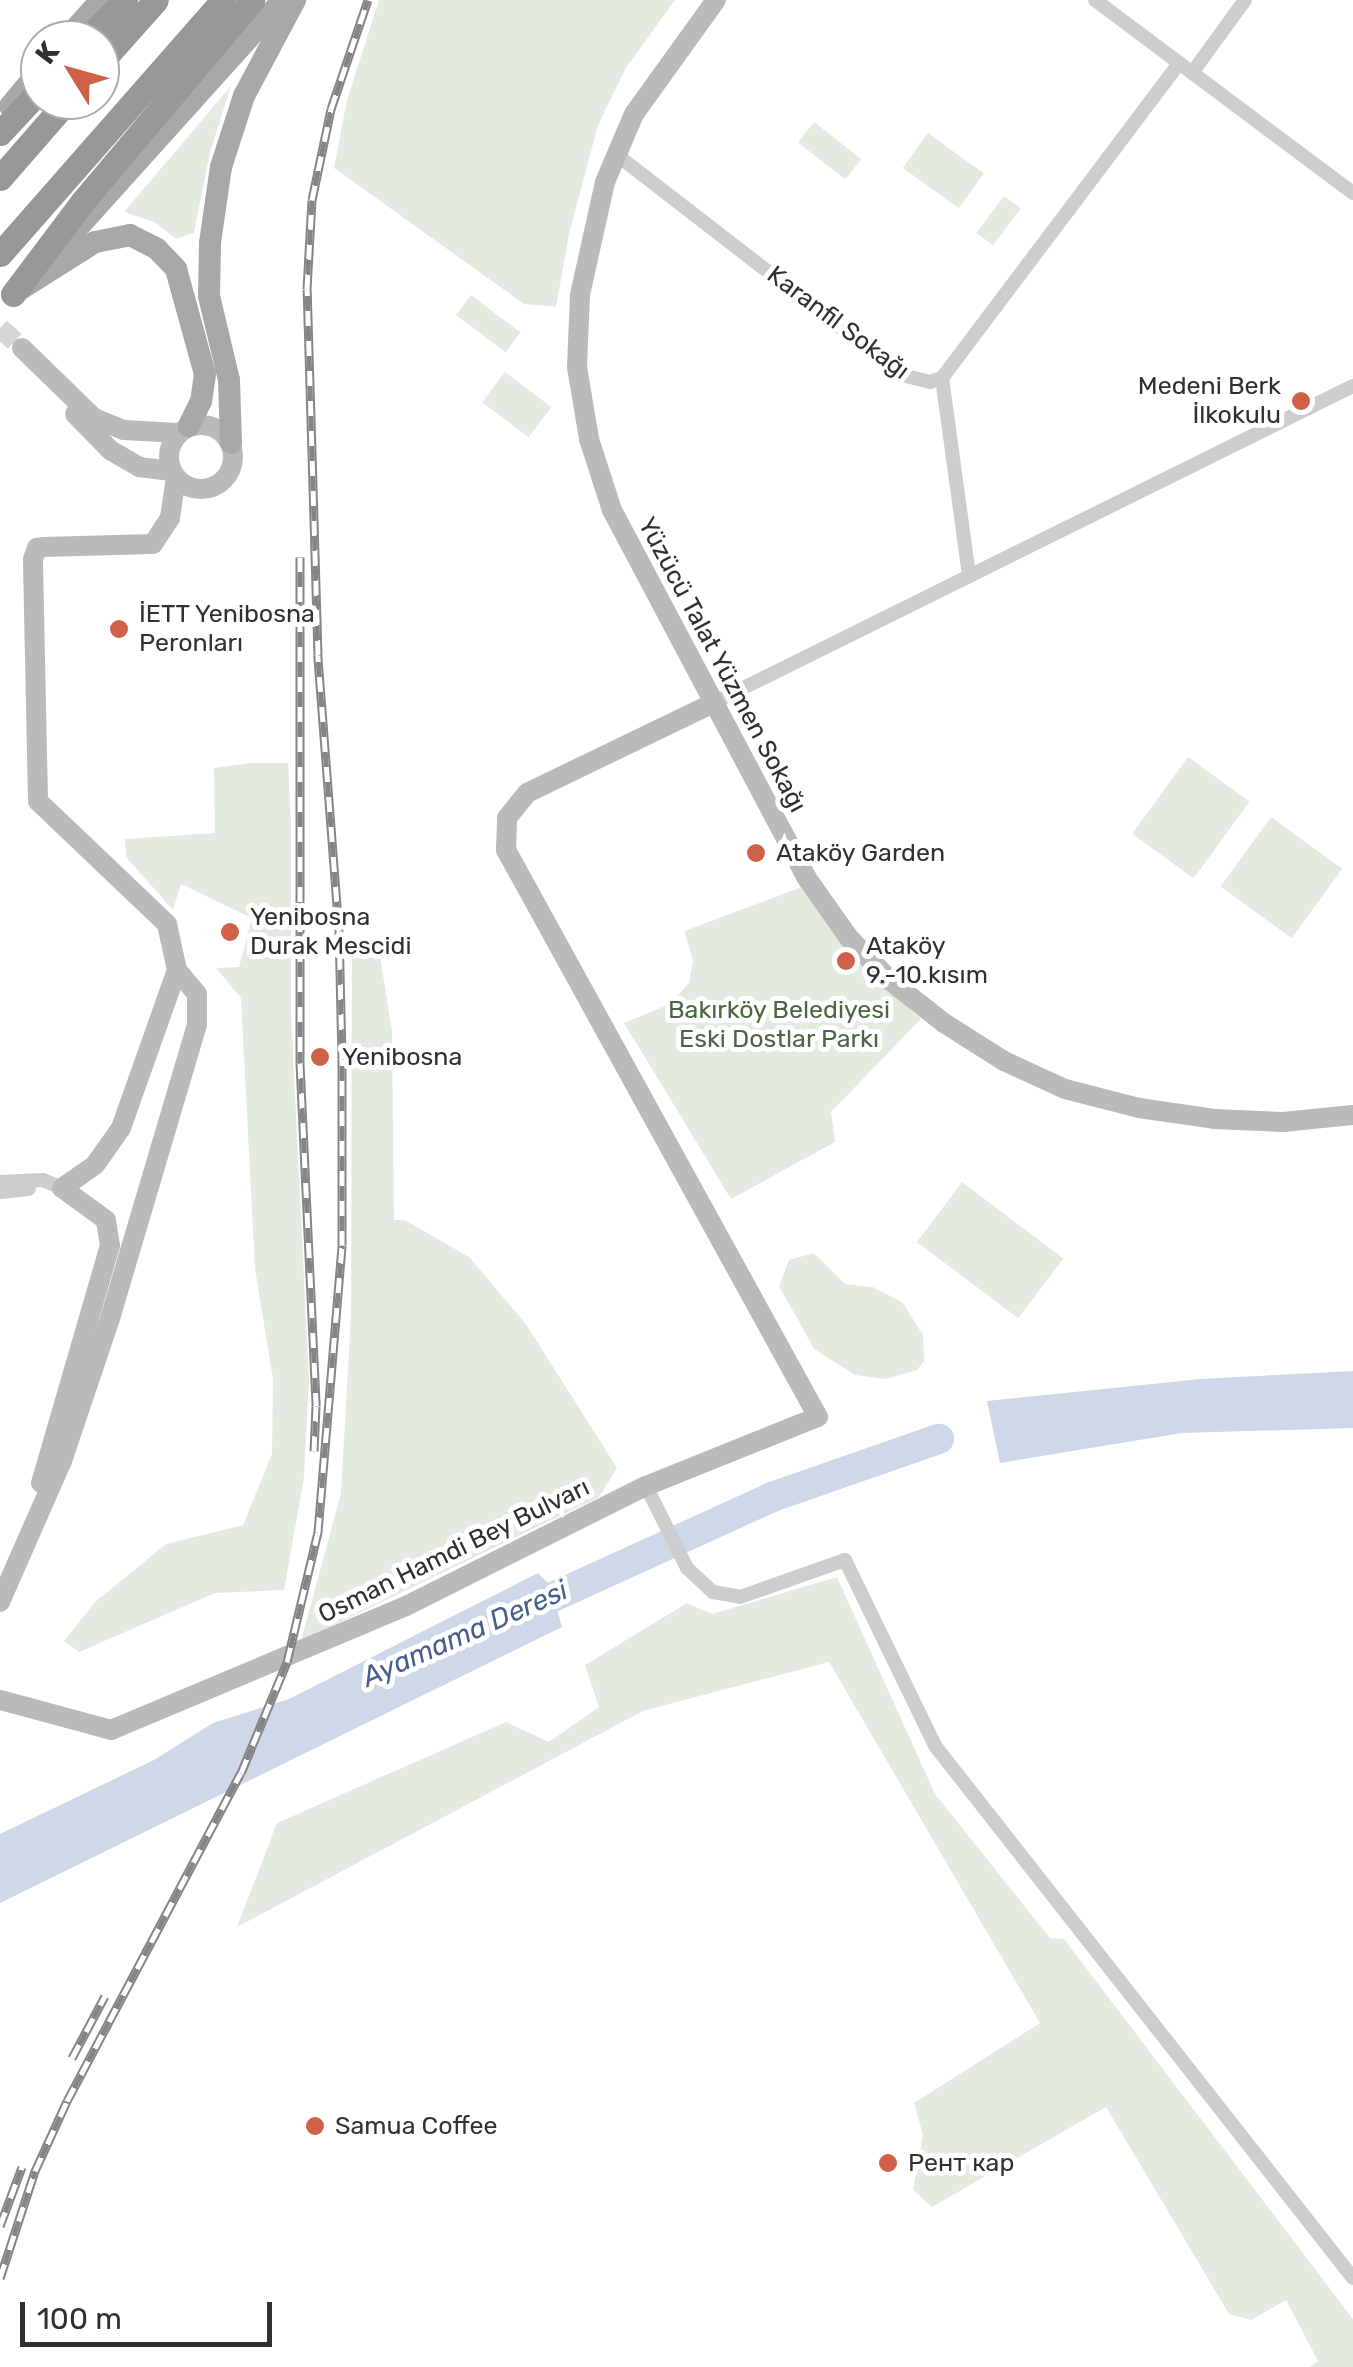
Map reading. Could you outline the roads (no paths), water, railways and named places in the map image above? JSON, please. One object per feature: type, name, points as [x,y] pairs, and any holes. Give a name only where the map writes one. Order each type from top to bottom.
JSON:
[{"type":"highway","points":[[106,20],[125,0]]},
{"type":"highway","points":[[120,40],[156,0]]},
{"type":"highway","points":[[0,254],[223,0]]},
{"type":"highway","points":[[7,302],[83,200],[252,0]]},
{"type":"highway","points":[[0,133],[20,112]]},
{"type":"highway","points":[[0,178],[51,120]]},
{"type":"main road","points":[[84,20],[101,0]]},
{"type":"main road","points":[[7,302],[66,243],[283,0]]},
{"type":"main road","points":[[231,443],[228,380],[209,296],[210,243],[221,167],[244,96],[295,0]]},
{"type":"main road","points":[[0,118],[20,94]]},
{"type":"main road","points":[[7,302],[96,242],[130,236],[157,249],[176,268],[205,374],[201,401],[183,430]]},
{"type":"street","name":"Yüzücü Talat Yüzmen Sokağı","points":[[716,0],[652,86],[606,182],[580,295],[577,367],[589,438],[612,510],[806,877],[849,938],[944,1024],[1004,1060],[1065,1089],[1140,1108],[1283,1122],[1353,1115]]},
{"type":"street","points":[[1095,0],[1353,193]]},
{"type":"street","points":[[1192,73],[1245,0]]},
{"type":"street","name":"Karanfil Sokağı","points":[[617,155],[902,375],[923,382],[942,378],[1179,62]]},
{"type":"street","points":[[22,348],[94,418],[124,430],[183,430],[208,424],[231,443],[232,465],[221,483],[192,488],[174,474],[139,466],[110,450],[79,420],[62,390]]},
{"type":"street","points":[[942,378],[969,576]]},
{"type":"street","points":[[713,703],[1353,386]]},
{"type":"street","points":[[0,1192],[62,1188],[94,1165],[121,1128],[176,970],[168,924],[38,801],[33,560],[37,548],[42,547],[153,544],[170,518],[174,474],[169,449],[183,430]]},
{"type":"street","name":"Osman Hamdi Bey Bulvarı","points":[[0,1700],[111,1730],[406,1606],[818,1417],[506,850],[507,818],[527,793],[713,703]]},
{"type":"street","points":[[0,1602],[62,1461],[197,1024],[198,994],[176,970]]},
{"type":"street","points":[[0,1182],[42,1180],[62,1188],[106,1220],[124,1225],[138,1220]]},
{"type":"street","points":[[38,1509],[59,1413],[110,1246],[106,1220]]},
{"type":"street","points":[[649,1494],[687,1568],[713,1592],[740,1596],[845,1560],[936,1747],[1353,2278]]},
{"type":"water","points":[[1353,1371],[1353,1428],[1182,1433],[1000,1463],[987,1401],[1201,1379]]},
{"type":"water","points":[[538,1573],[550,1585],[562,1627],[0,1903],[0,1834],[154,1760],[213,1723],[289,1699]]},
{"type":"waterway","name":"Ayamama Deresi","points":[[520,1612],[772,1497],[939,1439]]},
{"type":"tunnel","points":[[0,328],[22,348]]},
{"type":"railway","points":[[0,2278],[35,2171],[67,2101],[241,1773],[287,1662],[318,1532],[342,1245],[342,1059],[339,931],[318,655],[307,289],[312,200],[331,109],[368,0]]},
{"type":"railway","points":[[300,557],[300,1063],[316,1406],[314,1451]]},
{"type":"railway","points":[[72,2058],[105,1996]]},
{"type":"railway","points":[[0,2226],[22,2167]]},
{"type":"place","name":"Medeni Berk İlkokulu","points":[[1301,401]]},
{"type":"place","name":"İETT Yenibosna Peronları","points":[[119,629]]},
{"type":"place","name":"Ataköy Garden","points":[[756,853]]},
{"type":"place","name":"Yenibosna Durak Mescidi","points":[[230,932]]},
{"type":"place","name":"Ataköy 9.-10.kısım","points":[[846,961]]},
{"type":"place","name":"Yenibosna","points":[[320,1057]]},
{"type":"place","name":"Samua Coffee","points":[[315,2126]]},
{"type":"place","name":"Рент кар","points":[[888,2163]]},
{"type":"park label","name":"Bakırköy Belediyesi Eski Dostlar Parkı","points":[[779,1026]]}]
